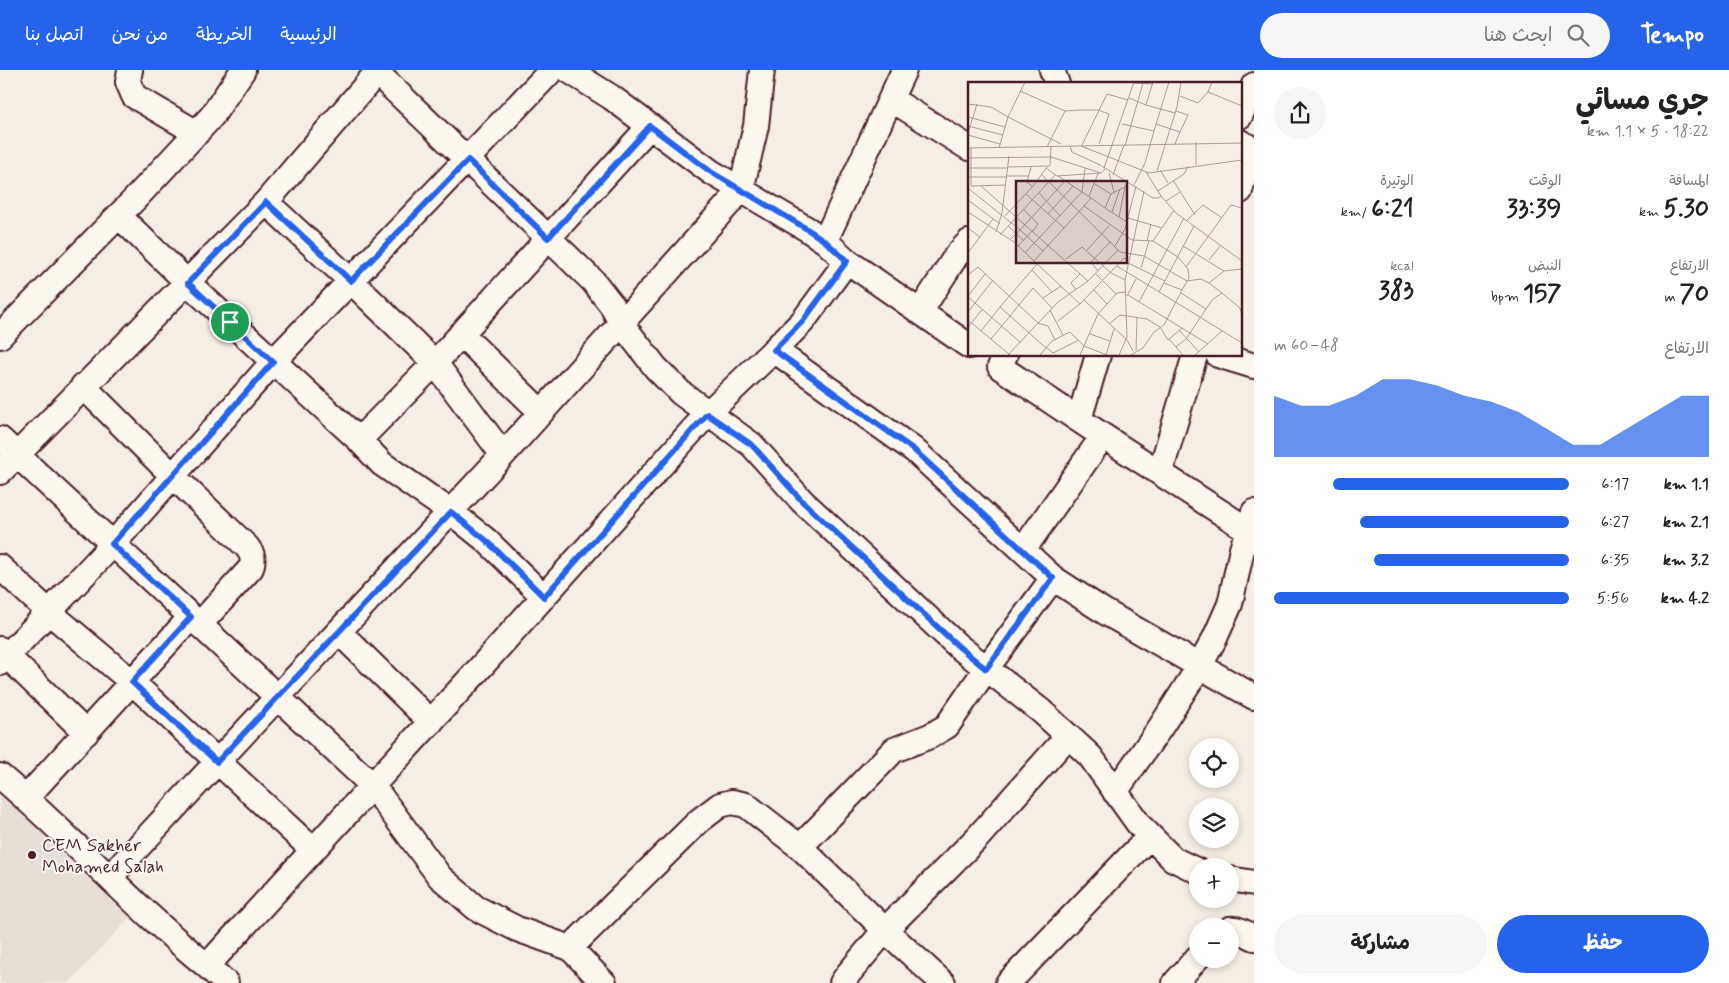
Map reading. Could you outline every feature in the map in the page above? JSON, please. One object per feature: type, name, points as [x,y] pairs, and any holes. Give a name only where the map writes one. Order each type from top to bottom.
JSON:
[{"type":"street","points":[[130,70],[128,82],[134,96],[197,133]]},
{"type":"street","points":[[0,336],[119,216],[197,133],[212,116],[243,70]]},
{"type":"street","points":[[86,733],[2,656],[49,612],[112,544],[273,362],[552,70]]},
{"type":"street","points":[[568,70],[611,97],[711,172],[825,241],[847,261],[968,345]]},
{"type":"street","points":[[110,877],[451,512],[741,190],[756,126],[762,70]]},
{"type":"street","points":[[825,241],[904,70]]},
{"type":"street","points":[[1052,70],[1056,82]]},
{"type":"street","points":[[0,472],[8,447],[83,386],[188,283],[266,202],[376,71],[593,281],[611,304],[621,323],[656,368],[681,393],[707,414],[752,445],[802,501],[951,639],[986,669],[1041,711],[1090,756],[1140,826],[1173,859],[1189,867]]},
{"type":"street","points":[[1242,112],[1254,85]]},
{"type":"street","points":[[892,99],[968,147]]},
{"type":"street","points":[[359,440],[462,334],[650,126]]},
{"type":"street","points":[[1242,143],[1249,147],[1250,151],[1242,184]]},
{"type":"street","points":[[266,202],[435,363],[503,455]]},
{"type":"street","points":[[119,216],[188,283],[359,440],[382,464],[451,512],[487,541],[544,597]]},
{"type":"street","points":[[920,312],[956,256],[968,243]]},
{"type":"street","points":[[207,966],[431,722],[707,414],[803,321],[847,261]]},
{"type":"street","points":[[462,334],[541,412]]},
{"type":"street","points":[[774,350],[914,450],[1053,578],[1105,612],[1254,697]]},
{"type":"street","points":[[1079,420],[1098,356]]},
{"type":"street","points":[[1160,473],[1195,356]]},
{"type":"street","points":[[1221,356],[1254,366]]},
{"type":"street","points":[[996,359],[1079,420],[1160,473],[1251,521],[1230,604],[1199,667],[1116,792]]},
{"type":"street","points":[[26,798],[132,682],[251,568],[254,561],[247,547],[83,386]]},
{"type":"street","points":[[1023,550],[1103,436]]},
{"type":"street","points":[[8,447],[372,785],[440,877],[476,908],[517,929],[570,948],[604,983]]},
{"type":"street","points":[[0,567],[49,612],[132,682],[313,850]]},
{"type":"street","points":[[800,847],[894,750],[930,736],[947,726],[1053,578]]},
{"type":"street","points":[[339,632],[431,722]]},
{"type":"street","points":[[842,983],[885,930],[977,838],[1068,736]]},
{"type":"street","points":[[0,776],[26,798],[169,934],[226,983]]},
{"type":"street","points":[[570,948],[700,820],[720,805],[732,802],[746,805],[800,847],[885,930],[944,983]]},
{"type":"street","points":[[1008,983],[1150,836]]},
{"type":"street","points":[[1239,880],[1254,883]]},
{"type":"street","points":[[1239,930],[1254,938]]},
{"type":"street","points":[[1175,983],[1189,967]]},
{"type":"shaded area","name":"CEM Sakher Mohamed Salah","points":[[0,793],[130,917],[69,983],[0,983]]},
{"type":"place","name":"CEM Sakher Mohamed Salah","points":[[32,855]]},
{"type":"route","points":[[650,126],[711,172],[825,241],[847,261],[803,321],[774,350],[914,450],[1053,578],[986,669],[958,646],[802,501],[752,445],[707,414],[544,597],[487,541],[451,512],[217,762],[132,682],[191,617],[112,544],[273,362],[230,322],[188,283],[266,202],[351,281],[468,160],[548,238],[650,126]]}]
